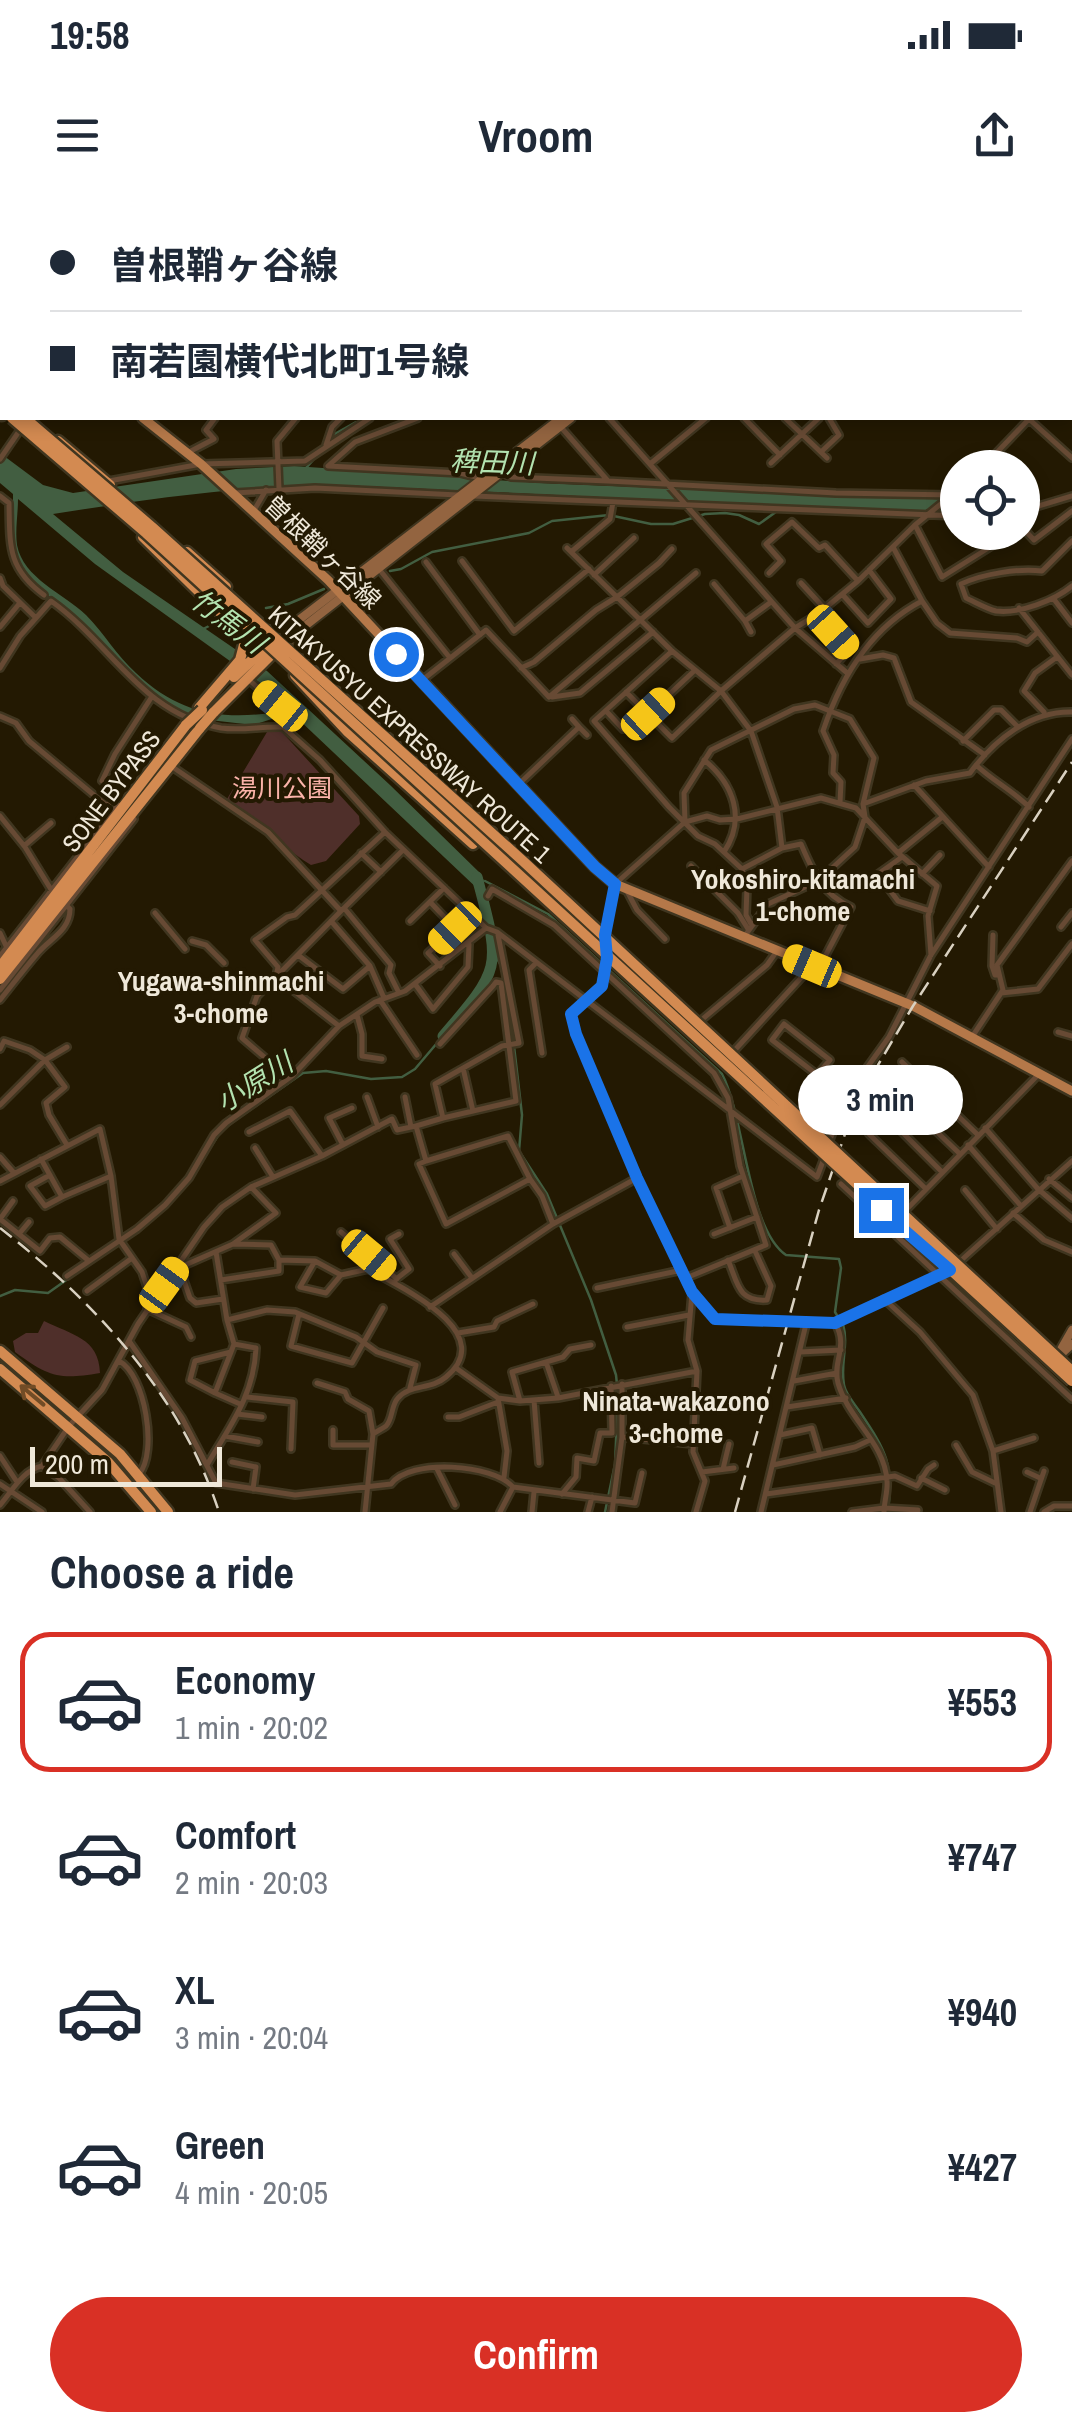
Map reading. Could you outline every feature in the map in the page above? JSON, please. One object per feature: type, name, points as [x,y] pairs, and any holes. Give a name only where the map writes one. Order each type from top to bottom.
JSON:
[{"type":"highway","name":"KITAKYUSYU EXPRESSWAY ROUTE 1","points":[[12,420],[146,533],[1072,1382]]},
{"type":"highway","points":[[27,420],[79,480],[143,536],[259,657]]},
{"type":"highway","points":[[27,420],[107,482],[266,624],[259,657],[205,710]]},
{"type":"highway","name":"KITAKYUSYU EXPRESSWAY ROUTE 1","points":[[27,420],[442,788],[1072,1370]]},
{"type":"highway","points":[[146,516],[204,580],[259,657]]},
{"type":"highway","points":[[143,536],[240,632],[259,657]]},
{"type":"highway","points":[[294,675],[348,732],[473,844],[556,909]]},
{"type":"highway","points":[[324,676],[360,721],[575,912]]},
{"type":"highway","name":"SONE BYPASS","points":[[0,979],[148,774],[186,725],[205,710]]},
{"type":"highway","name":"SONE BYPASS","points":[[0,966],[199,729],[205,710]]},
{"type":"highway","points":[[0,1351],[78,1416],[141,1476],[165,1512]]},
{"type":"highway","points":[[0,1369],[108,1462],[151,1512]]},
{"type":"main road","name":"曽根鞘ヶ谷線","points":[[145,420],[202,466],[339,593],[615,884],[748,930],[777,951],[905,1003],[1072,1090]]},
{"type":"street","points":[[2,456],[27,420]]},
{"type":"street","points":[[187,454],[214,439],[206,430],[214,420]]},
{"type":"street","points":[[279,489],[277,441],[294,420]]},
{"type":"street","points":[[326,447],[332,427],[339,420]]},
{"type":"street","points":[[107,482],[202,466],[305,462],[367,420]]},
{"type":"street","points":[[411,420],[355,442],[328,466],[667,485],[940,495]]},
{"type":"street","points":[[611,420],[795,628],[846,672]]},
{"type":"street","points":[[650,464],[704,420]]},
{"type":"street","points":[[746,420],[780,455]]},
{"type":"street","points":[[787,420],[827,458]]},
{"type":"street","points":[[771,463],[817,420]]},
{"type":"street","points":[[820,452],[839,435],[830,420]]},
{"type":"street","points":[[999,450],[1026,420]]},
{"type":"street","points":[[1030,420],[1072,458]]},
{"type":"street","points":[[492,476],[560,422]]},
{"type":"street","points":[[259,657],[290,626],[379,569],[464,496],[560,422]]},
{"type":"street","points":[[560,422],[608,481]]},
{"type":"street","points":[[232,493],[279,489],[940,516]]},
{"type":"street","points":[[253,512],[266,490]]},
{"type":"street","points":[[0,496],[9,503],[13,560],[29,584],[44,595]]},
{"type":"street","points":[[1040,506],[1072,496]]},
{"type":"street","points":[[613,502],[610,519],[569,550],[672,651],[721,691],[751,730],[777,807],[782,848]]},
{"type":"street","points":[[626,692],[672,738],[721,691],[858,581],[940,506]]},
{"type":"street","points":[[1040,535],[1072,511]]},
{"type":"street","points":[[259,657],[445,512]]},
{"type":"street","points":[[769,573],[782,562],[766,544],[792,522],[819,548],[826,545],[858,581]]},
{"type":"street","points":[[915,525],[942,576],[985,550]]},
{"type":"street","points":[[462,560],[514,631],[634,538]]},
{"type":"street","points":[[1072,541],[1042,570],[1022,568],[961,584],[966,598],[998,611],[1053,598],[1072,586]]},
{"type":"street","points":[[892,547],[922,601],[937,623],[950,633],[1018,638],[1026,642],[1038,632]]},
{"type":"street","points":[[521,668],[617,598],[672,549]]},
{"type":"street","points":[[426,562],[480,636]]},
{"type":"street","points":[[379,569],[450,658]]},
{"type":"street","points":[[842,594],[868,623],[891,599],[869,570]]},
{"type":"street","points":[[549,698],[696,573]]},
{"type":"street","points":[[1,583],[36,618]]},
{"type":"street","points":[[801,583],[824,608]]},
{"type":"street","points":[[714,584],[751,632]]},
{"type":"street","points":[[1053,598],[1072,623]]},
{"type":"street","points":[[0,668],[51,601],[89,632],[151,698],[176,714],[220,728],[283,727],[486,928],[497,932],[816,1177],[846,1097],[889,1036],[931,954],[1072,740]]},
{"type":"street","points":[[840,803],[842,782],[833,774],[834,756],[823,731],[830,709],[846,682],[846,672],[877,632],[900,612],[922,601]]},
{"type":"street","points":[[744,621],[771,602]]},
{"type":"street","points":[[0,627],[20,604]]},
{"type":"street","points":[[1019,608],[1072,674]]},
{"type":"street","points":[[818,614],[849,650],[836,664]]},
{"type":"street","points":[[266,624],[280,630],[290,626]]},
{"type":"street","points":[[420,680],[486,630],[549,698]]},
{"type":"street","points":[[549,698],[580,693],[654,632]]},
{"type":"street","points":[[672,651],[594,722],[684,822],[742,870],[748,930]]},
{"type":"street","points":[[856,660],[883,655],[894,658],[912,702],[985,754]]},
{"type":"street","points":[[1044,712],[1024,691],[1036,673],[1058,656]]},
{"type":"street","points":[[259,657],[294,675],[803,1139]]},
{"type":"street","points":[[259,657],[324,676],[446,784],[803,1122]]},
{"type":"street","points":[[259,657],[287,714],[283,727]]},
{"type":"street","points":[[648,714],[694,671]]},
{"type":"street","points":[[0,716],[16,723],[29,742],[107,806],[118,792],[102,781],[151,698]]},
{"type":"street","points":[[684,822],[684,793],[711,750],[794,710],[815,705],[850,718],[874,758],[855,847],[818,881],[768,904],[748,930]]},
{"type":"street","points":[[962,741],[994,710],[1002,710],[1018,727]]},
{"type":"street","points":[[606,711],[622,729]]},
{"type":"street","points":[[863,804],[914,785],[970,773],[985,754],[1018,727],[1044,712],[1072,712]]},
{"type":"street","points":[[572,719],[587,735]]},
{"type":"street","points":[[518,785],[578,727]]},
{"type":"street","points":[[0,956],[58,899],[174,768],[199,729]]},
{"type":"street","points":[[704,760],[727,785],[735,803],[734,837],[724,852]]},
{"type":"street","points":[[976,764],[1029,807]]},
{"type":"street","points":[[174,768],[268,832],[374,944],[391,965],[389,974],[398,991]]},
{"type":"street","points":[[914,785],[989,866]]},
{"type":"street","points":[[931,954],[930,911],[937,886],[900,855],[856,808],[821,798],[737,818],[720,820],[707,816],[684,822],[615,884],[605,935],[607,958],[602,986],[571,1014],[637,1178],[692,1292],[715,1319],[835,1323],[950,1270],[1049,1179],[1071,1165]]},
{"type":"street","points":[[0,816],[58,899],[70,909],[69,921],[0,1000]]},
{"type":"street","points":[[930,911],[898,901],[878,874],[941,818]]},
{"type":"street","points":[[24,846],[51,823]]},
{"type":"street","points":[[276,976],[278,966],[256,940],[286,917],[295,915],[385,832]]},
{"type":"street","points":[[730,1055],[815,967],[851,907],[835,900],[818,881],[801,844],[782,848],[742,870]]},
{"type":"street","points":[[289,1078],[242,1038],[256,996],[403,850]]},
{"type":"street","points":[[361,854],[381,872]]},
{"type":"street","points":[[922,874],[940,855]]},
{"type":"street","points":[[972,1037],[1001,993],[998,966],[1072,861]]},
{"type":"street","points":[[691,866],[738,914],[748,930]]},
{"type":"street","points":[[410,921],[444,888]]},
{"type":"street","points":[[488,896],[492,890],[554,925],[714,1073],[728,1098],[743,1176],[766,1245],[684,1274],[597,1288]]},
{"type":"street","points":[[627,890],[637,910],[666,939]]},
{"type":"street","points":[[0,990],[58,899]]},
{"type":"street","points":[[430,902],[455,928],[428,954],[440,966]]},
{"type":"street","points":[[155,913],[185,949]]},
{"type":"street","points":[[1062,926],[1072,913]]},
{"type":"street","points":[[331,922],[370,966],[382,999],[418,1055]]},
{"type":"street","points":[[68,1276],[137,1229],[176,1194],[226,1123],[289,1078],[339,1026],[382,999],[405,992],[486,928]]},
{"type":"street","points":[[443,1118],[435,1084],[519,1043],[497,932]]},
{"type":"street","points":[[0,933],[7,948]]},
{"type":"street","points":[[993,936],[992,966],[995,975],[999,974]]},
{"type":"street","points":[[192,941],[206,945],[224,963]]},
{"type":"street","points":[[361,956],[374,944]]},
{"type":"street","points":[[415,984],[433,1009],[468,967],[469,944]]},
{"type":"street","points":[[1001,993],[1038,989],[1072,944]]},
{"type":"street","points":[[697,1024],[767,965],[777,951]]},
{"type":"street","points":[[298,954],[343,989],[370,966]]},
{"type":"street","points":[[536,963],[529,970],[542,1053]]},
{"type":"street","points":[[276,976],[339,1026]]},
{"type":"street","points":[[440,1044],[496,982],[509,1001]]},
{"type":"street","points":[[357,1015],[362,1056],[382,1059]]},
{"type":"street","points":[[817,1075],[830,1060],[784,1024],[772,1040],[817,1075],[846,1097]]},
{"type":"street","points":[[1058,1032],[1072,1036]]},
{"type":"street","points":[[0,1048],[4,1041],[30,1050],[44,1060],[66,1087],[46,1103],[67,1145]]},
{"type":"street","points":[[42,1466],[69,1426],[102,1390],[148,1308],[222,1207],[251,1187],[343,1146],[392,1119],[397,1130],[516,1101],[510,1045]]},
{"type":"street","points":[[0,1105],[44,1060],[66,1047]]},
{"type":"street","points":[[902,1062],[978,1135]]},
{"type":"street","points":[[463,1068],[473,1111]]},
{"type":"street","points":[[903,1213],[1039,1074]]},
{"type":"street","points":[[908,1104],[923,1083]]},
{"type":"street","points":[[926,1189],[869,1134],[892,1090],[960,1154]]},
{"type":"street","points":[[367,1097],[378,1127]]},
{"type":"street","points":[[404,1097],[426,1162]]},
{"type":"street","points":[[343,1146],[329,1118],[352,1108]]},
{"type":"street","points":[[249,1132],[290,1111],[322,1156]]},
{"type":"street","points":[[880,1112],[942,1172]]},
{"type":"street","points":[[985,1128],[1038,1189],[1072,1218]]},
{"type":"street","points":[[0,1182],[100,1129],[119,1239],[142,1272],[152,1302]]},
{"type":"street","points":[[530,1179],[446,1224],[419,1164],[508,1136],[542,1196],[553,1224]]},
{"type":"street","points":[[968,1146],[1021,1206]]},
{"type":"street","points":[[255,1148],[273,1177]]},
{"type":"street","points":[[0,1157],[14,1173]]},
{"type":"street","points":[[40,1159],[62,1197]]},
{"type":"street","points":[[51,1174],[30,1186],[44,1206],[111,1176]]},
{"type":"street","points":[[730,1228],[716,1188],[743,1176]]},
{"type":"street","points":[[430,1307],[553,1224],[637,1178]]},
{"type":"street","points":[[1049,1179],[1072,1198]]},
{"type":"street","points":[[841,1184],[1072,1399]]},
{"type":"street","points":[[874,1186],[1072,1370]]},
{"type":"street","points":[[178,1269],[233,1244],[276,1213],[251,1187]]},
{"type":"street","points":[[858,1190],[1072,1382]]},
{"type":"street","points":[[965,1190],[997,1229]]},
{"type":"street","points":[[13,1201],[0,1219],[40,1251],[50,1238],[60,1238],[89,1261]]},
{"type":"street","points":[[1013,1213],[1044,1240],[1072,1252]]},
{"type":"street","points":[[714,1234],[757,1217]]},
{"type":"street","points":[[19,1234],[29,1222]]},
{"type":"street","points":[[342,1232],[458,1333],[462,1354],[456,1368],[438,1384],[409,1389],[396,1399],[386,1426],[372,1434]]},
{"type":"street","points":[[395,1280],[409,1269],[390,1240],[399,1234]]},
{"type":"street","points":[[222,1280],[279,1270],[271,1244],[233,1244]]},
{"type":"street","points":[[728,1260],[744,1296],[751,1301],[767,1300],[771,1286],[755,1250]]},
{"type":"street","points":[[215,1393],[234,1344],[216,1252]]},
{"type":"street","points":[[454,1254],[472,1278]]},
{"type":"street","points":[[86,1290],[132,1258]]},
{"type":"street","points":[[279,1260],[315,1261],[340,1275]]},
{"type":"street","points":[[315,1261],[300,1287],[326,1293],[340,1275],[368,1269],[395,1280]]},
{"type":"street","points":[[178,1269],[196,1304],[223,1299]]},
{"type":"street","points":[[692,1292],[688,1340],[698,1371],[693,1452],[705,1481],[696,1512]]},
{"type":"street","points":[[884,1300],[920,1332],[974,1396],[993,1451],[995,1484],[1003,1511]]},
{"type":"street","points":[[458,1333],[494,1328],[497,1322],[534,1304]]},
{"type":"street","points":[[148,1308],[186,1327],[191,1337]]},
{"type":"street","points":[[299,1314],[291,1346],[352,1364],[383,1308]]},
{"type":"street","points":[[227,1320],[267,1310],[299,1314],[416,1365],[409,1389]]},
{"type":"street","points":[[626,1327],[689,1315]]},
{"type":"street","points":[[835,1323],[842,1335],[840,1388],[881,1453],[891,1477],[886,1509]]},
{"type":"street","points":[[761,1512],[806,1324]]},
{"type":"street","points":[[1052,1365],[1072,1330]]},
{"type":"street","points":[[129,1341],[182,1418],[216,1483],[295,1495],[391,1484],[398,1475],[419,1469],[458,1467],[504,1477],[513,1488],[635,1503],[642,1474]]},
{"type":"street","points":[[206,1465],[234,1425],[255,1368],[256,1348],[234,1344]]},
{"type":"street","points":[[520,1401],[512,1372],[563,1357],[570,1349],[591,1345]]},
{"type":"street","points":[[1058,1356],[1072,1345]]},
{"type":"street","points":[[799,1352],[842,1350]]},
{"type":"street","points":[[231,1352],[195,1361],[190,1380],[240,1404]]},
{"type":"street","points":[[119,1361],[131,1368],[145,1411],[146,1460],[141,1476]]},
{"type":"street","points":[[546,1362],[558,1398]]},
{"type":"street","points":[[456,1368],[498,1400],[507,1451],[504,1477]]},
{"type":"street","points":[[448,1417],[459,1417],[498,1400],[558,1398],[698,1371]]},
{"type":"street","points":[[794,1380],[838,1373]]},
{"type":"street","points":[[316,1383],[345,1392],[348,1399],[369,1411],[372,1434],[364,1512]]},
{"type":"street","points":[[612,1512],[622,1436],[622,1384]]},
{"type":"street","points":[[562,1494],[576,1477],[576,1458],[594,1461],[600,1434],[612,1433],[611,1386]]},
{"type":"street","points":[[246,1397],[292,1402],[290,1449]]},
{"type":"street","points":[[787,1407],[846,1398]]},
{"type":"street","points":[[534,1400],[540,1463]]},
{"type":"street","points":[[237,1414],[262,1417]]},
{"type":"street","points":[[780,1434],[812,1428],[820,1454]]},
{"type":"street","points":[[333,1430],[333,1445],[370,1445]]},
{"type":"street","points":[[225,1436],[258,1442]]},
{"type":"street","points":[[622,1436],[693,1444]]},
{"type":"street","points":[[993,1451],[1034,1438]]},
{"type":"street","points":[[773,1465],[855,1447],[870,1440]]},
{"type":"street","points":[[722,1469],[729,1444]]},
{"type":"street","points":[[956,1445],[972,1472],[995,1484]]},
{"type":"street","points":[[0,1456],[17,1482]]},
{"type":"street","points":[[232,1462],[256,1467],[253,1489]]},
{"type":"street","points":[[766,1494],[891,1477],[917,1486],[934,1465]]},
{"type":"street","points":[[0,1505],[17,1482],[35,1466],[42,1466],[59,1478],[90,1512]]},
{"type":"street","points":[[702,1472],[734,1468]]},
{"type":"street","points":[[437,1470],[454,1505]]},
{"type":"street","points":[[1030,1512],[1044,1471]]},
{"type":"street","points":[[1027,1472],[1040,1478]]},
{"type":"street","points":[[921,1478],[945,1490]]},
{"type":"street","points":[[0,1484],[42,1512]]},
{"type":"street","points":[[500,1512],[513,1488]]},
{"type":"street","points":[[532,1512],[534,1492]]},
{"type":"street","points":[[588,1512],[592,1497]]},
{"type":"street","points":[[1044,1512],[1054,1506],[1072,1506]]},
{"type":"street","points":[[852,1512],[918,1510]]},
{"type":"green space","name":"湯川公園","points":[[281,731],[359,816],[360,824],[326,861],[311,865],[227,799],[267,732]]},
{"type":"green space","points":[[44,1321],[89,1345],[95,1352],[100,1373],[55,1375],[15,1352],[13,1341],[26,1333],[38,1333]]},
{"type":"shaded area","points":[[0,453],[43,485],[73,493],[236,469],[294,466],[540,483],[940,499],[940,511],[340,485],[232,490],[53,514],[123,572],[267,671],[481,874],[481,892],[259,682],[95,564],[18,499],[17,545],[27,567],[86,615],[152,687],[201,711],[237,715],[277,712],[281,716],[253,725],[201,719],[173,707],[132,677],[73,614],[22,572],[13,550],[13,494],[0,483]]},
{"type":"waterway","points":[[331,436],[356,422]]},
{"type":"waterway","points":[[306,468],[315,458]]},
{"type":"waterway","points":[[390,571],[432,552],[529,533],[552,521],[609,515],[651,524],[673,524],[705,514],[725,513],[759,524],[780,509]]},
{"type":"waterway","points":[[266,608],[288,604],[324,589]]},
{"type":"waterway","name":"竹馬川","points":[[203,629],[215,623]]},
{"type":"waterway","name":"小原川","points":[[443,1036],[477,994],[492,964],[490,930],[477,877]]},
{"type":"waterway","points":[[485,881],[548,914],[722,1074],[763,1221],[786,1255],[839,1259],[835,1312],[838,1317]]},
{"type":"waterway","points":[[495,954],[503,970]]},
{"type":"waterway","points":[[509,1003],[522,1115],[519,1151],[547,1194],[591,1300],[616,1375],[615,1464],[605,1512]]},
{"type":"waterway","name":"小原川","points":[[205,1156],[230,1124],[303,1073],[326,1071],[371,1079],[402,1077],[415,1069],[443,1036]]},
{"type":"waterway","name":"小原川","points":[[166,1207],[193,1175]]},
{"type":"waterway","name":"小原川","points":[[124,1241],[142,1228]]},
{"type":"waterway","name":"小原川","points":[[0,1296],[15,1290],[48,1293],[96,1259]]},
{"type":"waterway","points":[[843,1324],[844,1385],[886,1459],[890,1482],[888,1512]]},
{"type":"railway","points":[[735,1512],[819,1210],[845,1134],[878,1065],[913,1006],[1072,762]]},
{"type":"railway","points":[[0,1228],[69,1287],[131,1354],[182,1429],[219,1512]]},
{"type":"district","name":"Yokoshiro-kitamachi 1-chome","points":[[803,895]]},
{"type":"district","name":"Yugawa-shinmachi 3-chome","points":[[221,997]]},
{"type":"district","name":"Ninata-wakazono 3-chome","points":[[676,1417]]},
{"type":"route","points":[[396,654],[615,884],[605,935],[607,958],[602,986],[571,1014],[637,1178],[692,1292],[715,1319],[835,1323],[950,1270],[881,1210]]},
{"type":"water label","name":"稗田川","points":[[492,462]]}]
